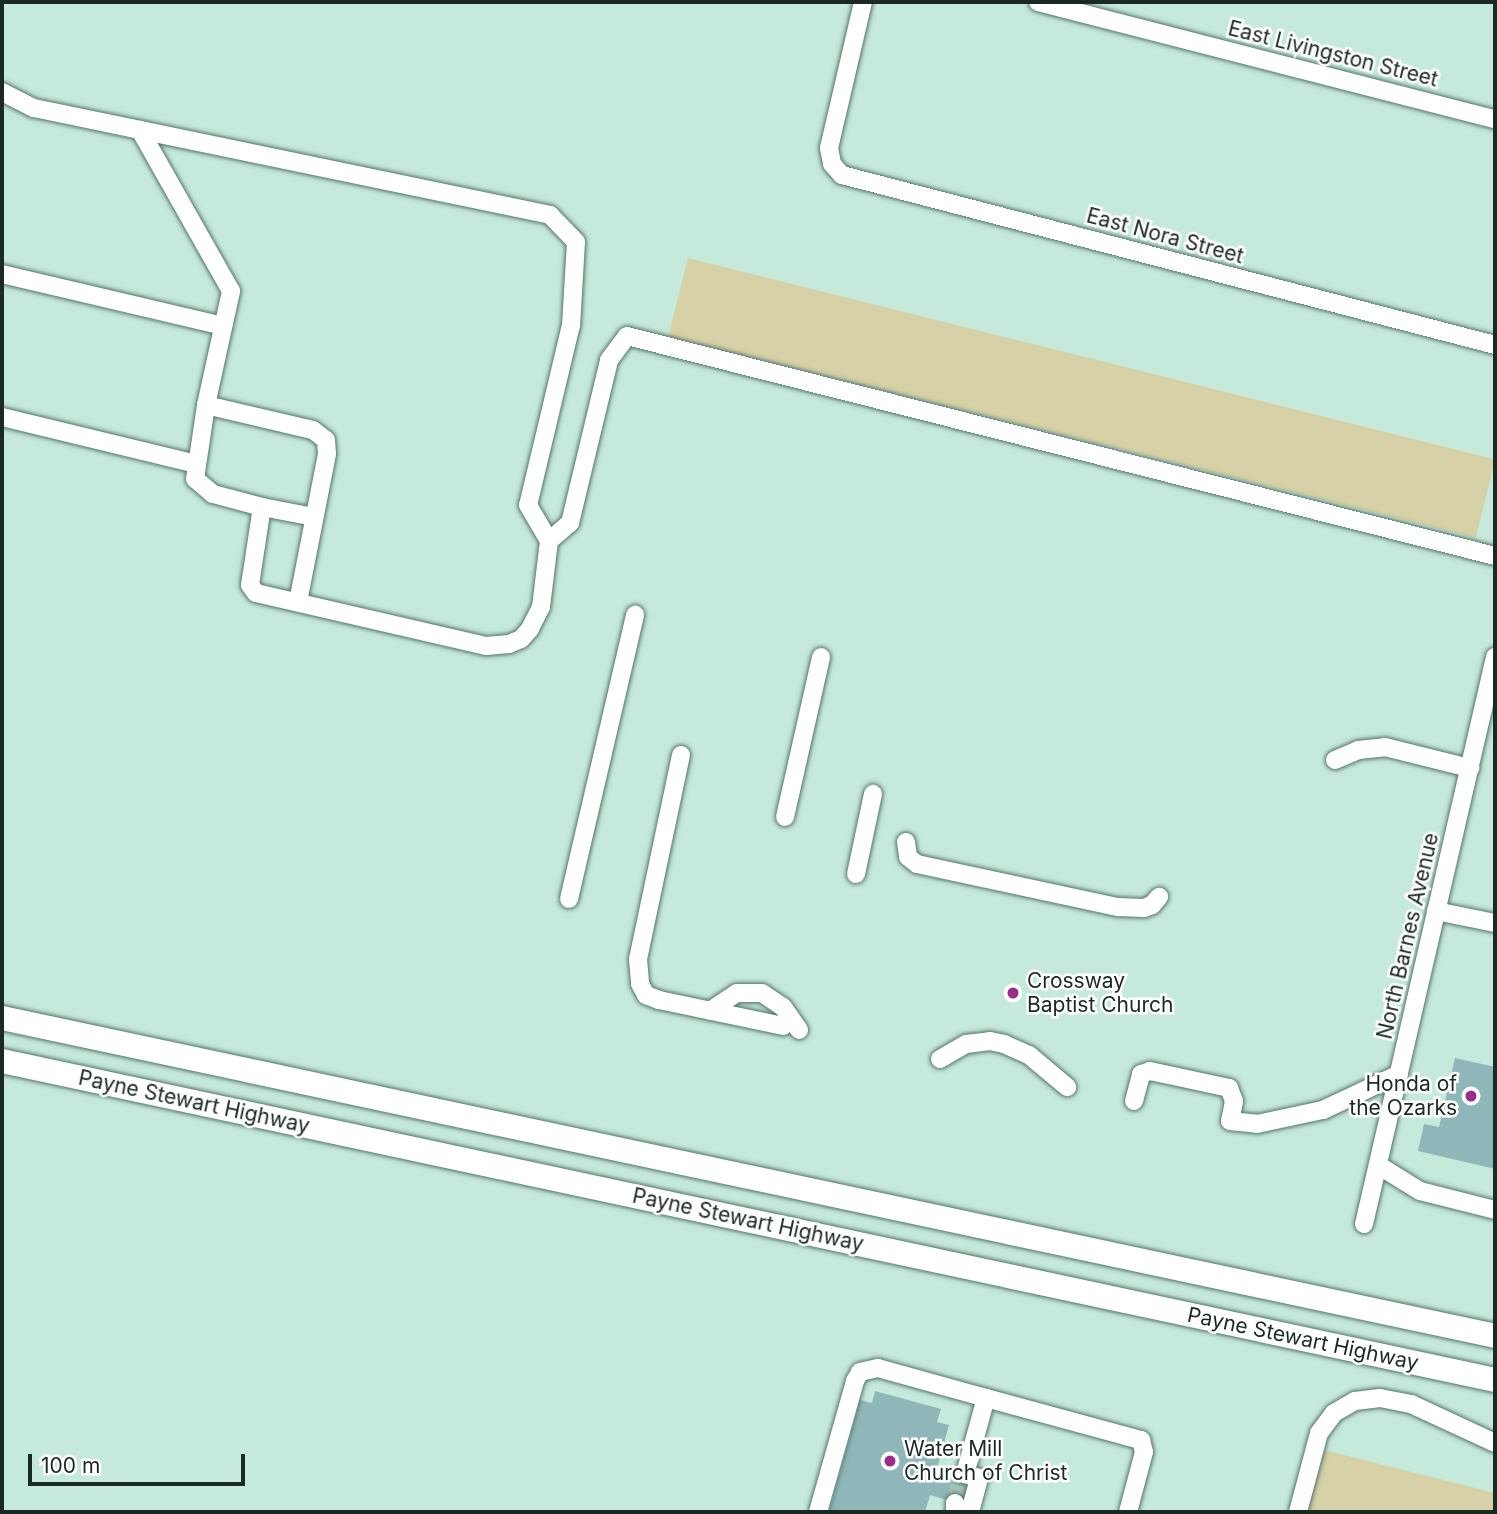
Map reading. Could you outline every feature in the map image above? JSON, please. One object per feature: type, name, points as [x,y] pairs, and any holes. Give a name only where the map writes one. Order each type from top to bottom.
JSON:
[{"type":"highway","name":"Payne Stewart Highway","points":[[2,1018],[1495,1336]]},
{"type":"highway","name":"Payne Stewart Highway","points":[[2,1060],[1495,1380]]},
{"type":"street","name":"East Nora Street","points":[[863,2],[830,148],[831,160],[847,177],[1495,345]]},
{"type":"street","name":"East Livingston Street","points":[[1038,2],[1086,8],[1495,119]]},
{"type":"street","points":[[2,92],[34,108],[550,215],[576,242],[571,325],[528,505],[549,541],[541,607],[530,629],[521,639],[509,644],[486,646],[256,593],[250,585],[262,507]]},
{"type":"street","points":[[140,130],[231,291],[206,405],[195,479],[203,488],[262,507],[314,517]]},
{"type":"street","points":[[2,274],[223,326]]},
{"type":"street","points":[[549,541],[570,523],[609,360],[627,336],[1495,556]]},
{"type":"street","points":[[206,405],[322,434],[326,440],[327,454],[298,602]]},
{"type":"street","points":[[2,417],[196,464]]},
{"type":"street","points":[[569,899],[635,615]]},
{"type":"street","points":[[785,817],[821,657]]},
{"type":"street","name":"North Barnes Avenue","points":[[1364,1224],[1470,768],[1488,724],[1495,657]]},
{"type":"street","points":[[1335,760],[1363,749],[1385,747],[1470,768]]},
{"type":"street","points":[[681,755],[638,959],[642,990],[651,998],[710,1011],[791,1028],[783,1007],[762,993],[737,993],[710,1011]]},
{"type":"street","points":[[856,874],[873,794]]},
{"type":"street","points":[[906,842],[908,857],[917,864],[1133,909],[1152,905],[1159,897]]},
{"type":"street","points":[[1037,890],[1041,872]]},
{"type":"street","points":[[1436,911],[1495,923]]},
{"type":"street","points":[[940,1059],[966,1044],[990,1041],[1004,1044],[1029,1055],[1067,1087]]},
{"type":"street","points":[[1134,1101],[1140,1077],[1146,1071],[1225,1086],[1234,1096],[1230,1121],[1257,1124],[1312,1114],[1399,1073]]},
{"type":"street","points":[[1378,1165],[1420,1191],[1495,1210]]},
{"type":"street","points":[[818,1512],[855,1381],[860,1372],[878,1368],[1140,1440],[1144,1452],[1128,1512]]},
{"type":"street","points":[[958,1510],[979,1478],[963,1478],[986,1398]]},
{"type":"street","points":[[1298,1512],[1313,1448],[1324,1425],[1348,1404],[1371,1398],[1411,1404],[1495,1443]]},
{"type":"shaded area","points":[[688,258],[1495,459],[1476,538],[668,337]]},
{"type":"shaded area","points":[[1320,1449],[1495,1493],[1495,1512],[1305,1512]]},
{"type":"building","name":"Honda of the Ozarks","points":[[1455,1058],[1495,1067],[1495,1169],[1418,1151],[1424,1124],[1439,1127]]},
{"type":"building","name":"Water Mill Church of Christ","points":[[875,1391],[941,1409],[937,1422],[949,1425],[935,1476],[969,1486],[964,1505],[930,1495],[925,1512],[829,1512],[860,1400],[872,1403]]},
{"type":"tunnel","points":[[955,1503],[961,1482]]},
{"type":"place","name":"Crossway Baptist Church","points":[[1013,993]]},
{"type":"place","name":"Honda of the Ozarks","points":[[1471,1096]]},
{"type":"place","name":"Water Mill Church of Christ","points":[[890,1461]]}]
